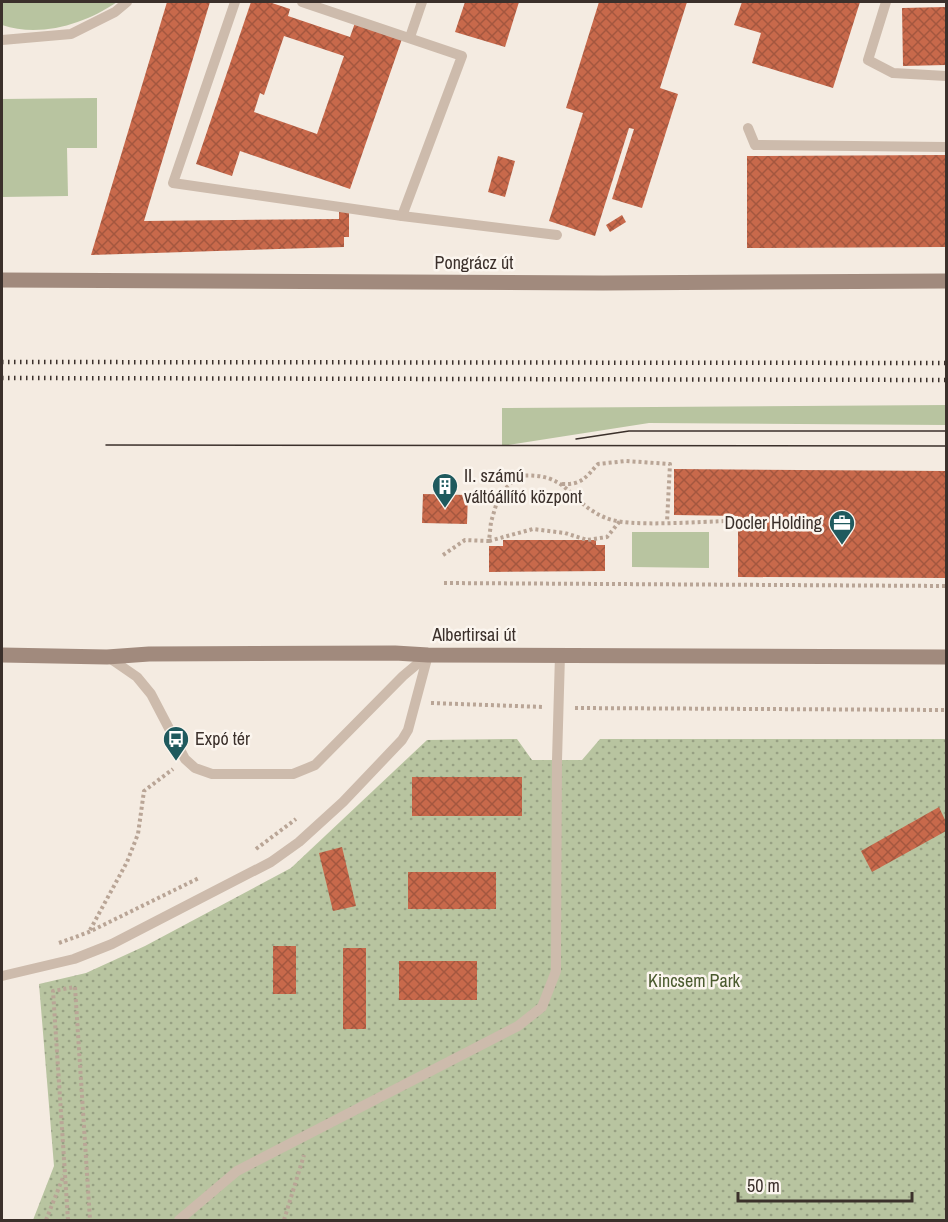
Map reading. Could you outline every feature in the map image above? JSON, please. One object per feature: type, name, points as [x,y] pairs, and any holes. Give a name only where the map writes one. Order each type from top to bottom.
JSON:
[{"type":"street","name":"Pongrácz út","points":[[2,280],[591,283],[946,280]]},
{"type":"street","name":"Albertirsai út","points":[[2,655],[107,657],[149,654],[395,653],[946,657]]},
{"type":"lane","points":[[2,40],[71,34],[115,12],[127,2]]},
{"type":"lane","points":[[235,2],[173,183],[557,236]]},
{"type":"lane","points":[[302,2],[462,56],[402,216]]},
{"type":"lane","points":[[410,37],[422,2]]},
{"type":"lane","points":[[886,2],[868,60],[892,73],[946,76]]},
{"type":"lane","points":[[748,128],[755,145],[946,147]]},
{"type":"lane","points":[[2,976],[74,959],[123,939],[238,881],[299,842],[343,802],[402,740],[408,730],[428,655]]},
{"type":"lane","points":[[107,657],[137,677],[151,694],[185,759],[195,768],[212,774],[294,774],[315,765],[403,676],[428,655]]},
{"type":"lane","points":[[179,1221],[237,1171],[518,1026],[542,1007],[556,971],[560,655]]},
{"type":"path","points":[[562,484],[574,485],[584,480],[598,464],[626,461],[670,464],[668,522]]},
{"type":"path","points":[[489,541],[491,522],[499,495],[518,476],[536,474],[556,480],[582,503],[607,519],[633,523],[731,520]]},
{"type":"path","points":[[443,555],[465,540],[489,541],[532,529],[566,533],[587,540],[607,537],[620,521]]},
{"type":"path","points":[[444,583],[946,585]]},
{"type":"path","points":[[414,707],[424,703],[558,707],[946,710]]},
{"type":"path","points":[[74,959],[128,862],[138,834],[144,790],[185,759]]},
{"type":"path","points":[[255,849],[298,817]]},
{"type":"path","points":[[57,944],[89,932],[203,877]]},
{"type":"path","points":[[68,1221],[53,991],[75,987],[90,1221]]},
{"type":"path","points":[[284,1221],[311,1133]]},
{"type":"path","points":[[46,1221],[65,1172]]},
{"type":"green space","points":[[2,2],[117,2],[91,17],[62,27],[32,30],[2,25]]},
{"type":"green space","points":[[97,98],[97,148],[67,148],[68,196],[2,197],[2,99]]},
{"type":"green space","points":[[946,405],[946,425],[649,423],[502,446],[502,408]]},
{"type":"green space","points":[[632,532],[709,532],[709,568],[632,567]]},
{"type":"green space","name":"Kincsem Park","points":[[517,739],[532,760],[582,760],[600,739],[946,739],[946,1220],[33,1220],[54,1166],[39,984],[86,973],[145,946],[291,868],[427,740]]},
{"type":"building","points":[[167,2],[210,2],[144,221],[339,219],[339,211],[349,211],[349,237],[344,237],[344,247],[91,255]]},
{"type":"building","points":[[251,2],[269,2],[290,9],[288,16],[350,37],[356,20],[403,36],[350,189],[240,151],[232,176],[196,164]],"holes":[[[284,36],[344,56],[317,134],[254,112],[260,93],[264,95]]]},
{"type":"building","points":[[465,2],[519,2],[505,47],[455,32]]},
{"type":"building","points":[[599,2],[687,2],[660,88],[678,94],[642,208],[612,199],[634,129],[629,128],[595,236],[549,221],[583,113],[566,108]]},
{"type":"building","points":[[742,2],[860,2],[833,88],[752,63],[761,33],[734,25]]},
{"type":"building","points":[[946,7],[946,65],[903,66],[902,8]]},
{"type":"building","points":[[946,155],[946,247],[747,248],[747,156]]},
{"type":"building","points":[[498,156],[515,161],[505,197],[488,192]]},
{"type":"building","points":[[622,215],[626,222],[610,232],[606,225]]},
{"type":"building","name":"Docler Holding","points":[[674,469],[946,471],[946,578],[738,577],[738,516],[674,515]]},
{"type":"building","name":"II. számú váltóállító központ","points":[[423,494],[468,495],[467,524],[422,523]]},
{"type":"building","points":[[503,540],[596,540],[596,545],[605,545],[605,571],[489,572],[489,546],[503,546]]},
{"type":"building","points":[[412,777],[522,777],[522,816],[412,816]]},
{"type":"building","points":[[939,807],[946,822],[946,831],[872,872],[861,851]]},
{"type":"building","points":[[342,847],[356,906],[333,911],[319,853]]},
{"type":"building","points":[[408,872],[496,872],[496,909],[408,909]]},
{"type":"building","points":[[273,946],[296,946],[296,994],[273,994]]},
{"type":"building","points":[[343,948],[366,948],[366,1029],[343,1029]]},
{"type":"building","points":[[399,961],[477,961],[477,1000],[399,1000]]},
{"type":"tram line","points":[[576,439],[629,431],[946,431]]},
{"type":"tram line","points":[[106,445],[946,446]]},
{"type":"railway","points":[[2,362],[946,363]]},
{"type":"railway","points":[[2,378],[946,380]]},
{"type":"place","name":"II. számú váltóállító központ","points":[[445,509]]},
{"type":"place","name":"Docler Holding","points":[[842,546]]},
{"type":"place","name":"Expó tér","points":[[176,762]]}]
